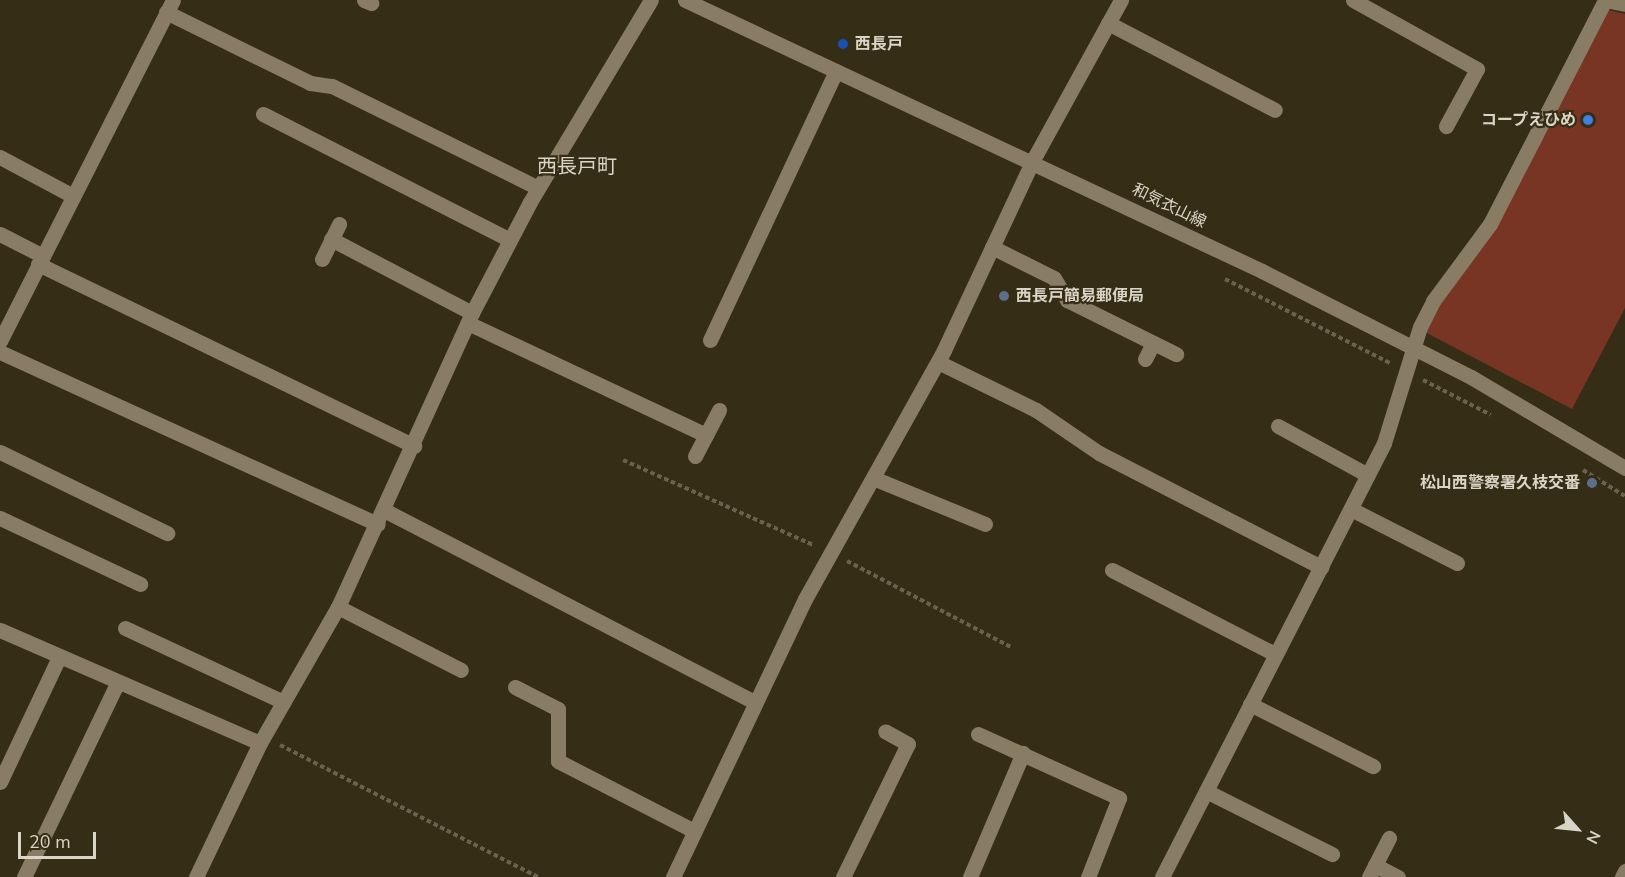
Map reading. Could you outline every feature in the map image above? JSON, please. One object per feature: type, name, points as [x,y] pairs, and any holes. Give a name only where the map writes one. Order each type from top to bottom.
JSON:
[{"type":"street","points":[[196,877],[262,740],[338,607],[510,240],[538,188],[651,0]]},
{"type":"street","points":[[673,877],[755,702],[873,478],[938,362],[1033,160],[1121,0]]},
{"type":"street","points":[[1353,0],[1477,69],[1446,126]]},
{"type":"street","points":[[1162,877],[1368,475],[1433,301],[1490,224],[1605,0],[1625,4]]},
{"type":"street","name":"和気衣山線","points":[[689,1],[836,71],[1033,160],[1415,348],[1625,468]]},
{"type":"street","points":[[0,341],[170,6],[310,83],[332,86],[538,188]]},
{"type":"street","points":[[1108,23],[1275,110]]},
{"type":"street","points":[[710,340],[836,71]]},
{"type":"street","points":[[263,114],[510,240]]},
{"type":"street","points":[[0,157],[73,196]]},
{"type":"street","points":[[322,259],[339,224]]},
{"type":"street","points":[[0,234],[41,260],[414,446]]},
{"type":"street","points":[[332,239],[471,319],[706,435]]},
{"type":"street","points":[[992,247],[1054,278],[1067,300],[1176,354]]},
{"type":"street","points":[[1144,359],[1153,343]]},
{"type":"street","points":[[0,352],[378,524]]},
{"type":"street","points":[[938,362],[1036,410],[1099,453],[1321,567]]},
{"type":"street","points":[[695,456],[719,410]]},
{"type":"street","points":[[1278,426],[1368,475]]},
{"type":"street","points":[[0,452],[167,533]]},
{"type":"street","points":[[873,478],[985,524]]},
{"type":"street","points":[[1351,509],[1457,563]]},
{"type":"street","points":[[384,510],[755,702]]},
{"type":"street","points":[[0,518],[140,584]]},
{"type":"street","points":[[1112,570],[1275,654]]},
{"type":"street","points":[[338,607],[461,670]]},
{"type":"street","points":[[125,628],[284,702]]},
{"type":"street","points":[[0,630],[118,682],[262,740]]},
{"type":"street","points":[[0,782],[2,761],[59,657]]},
{"type":"street","points":[[24,877],[118,682]]},
{"type":"street","points":[[515,687],[558,709],[558,761],[694,831]]},
{"type":"street","points":[[1250,704],[1373,766]]},
{"type":"street","points":[[843,877],[908,744],[885,731]]},
{"type":"street","points":[[978,734],[1119,798],[1088,877]]},
{"type":"street","points":[[970,877],[1023,753]]},
{"type":"street","points":[[1206,791],[1332,854]]},
{"type":"street","points":[[1389,838],[1372,871],[1398,877]]},
{"type":"street","points":[[1622,877],[1625,871]]},
{"type":"path","points":[[1218,275],[1496,418]]},
{"type":"path","points":[[1575,465],[1625,496]]},
{"type":"path","points":[[262,740],[538,877]]},
{"type":"building","name":"コープえひめ","points":[[1609,10],[1625,14],[1625,308],[1572,409],[1425,332],[1458,274],[1495,227]]},
{"type":"place","name":"西長戸","points":[[843,44]]},
{"type":"place","name":"コープえひめ","points":[[1588,120]]},
{"type":"place","name":"西長戸簡易郵便局","points":[[1004,296]]},
{"type":"place","name":"松山西警察署久枝交番","points":[[1592,483]]},
{"type":"district","name":"西長戸町","points":[[577,166]]}]
